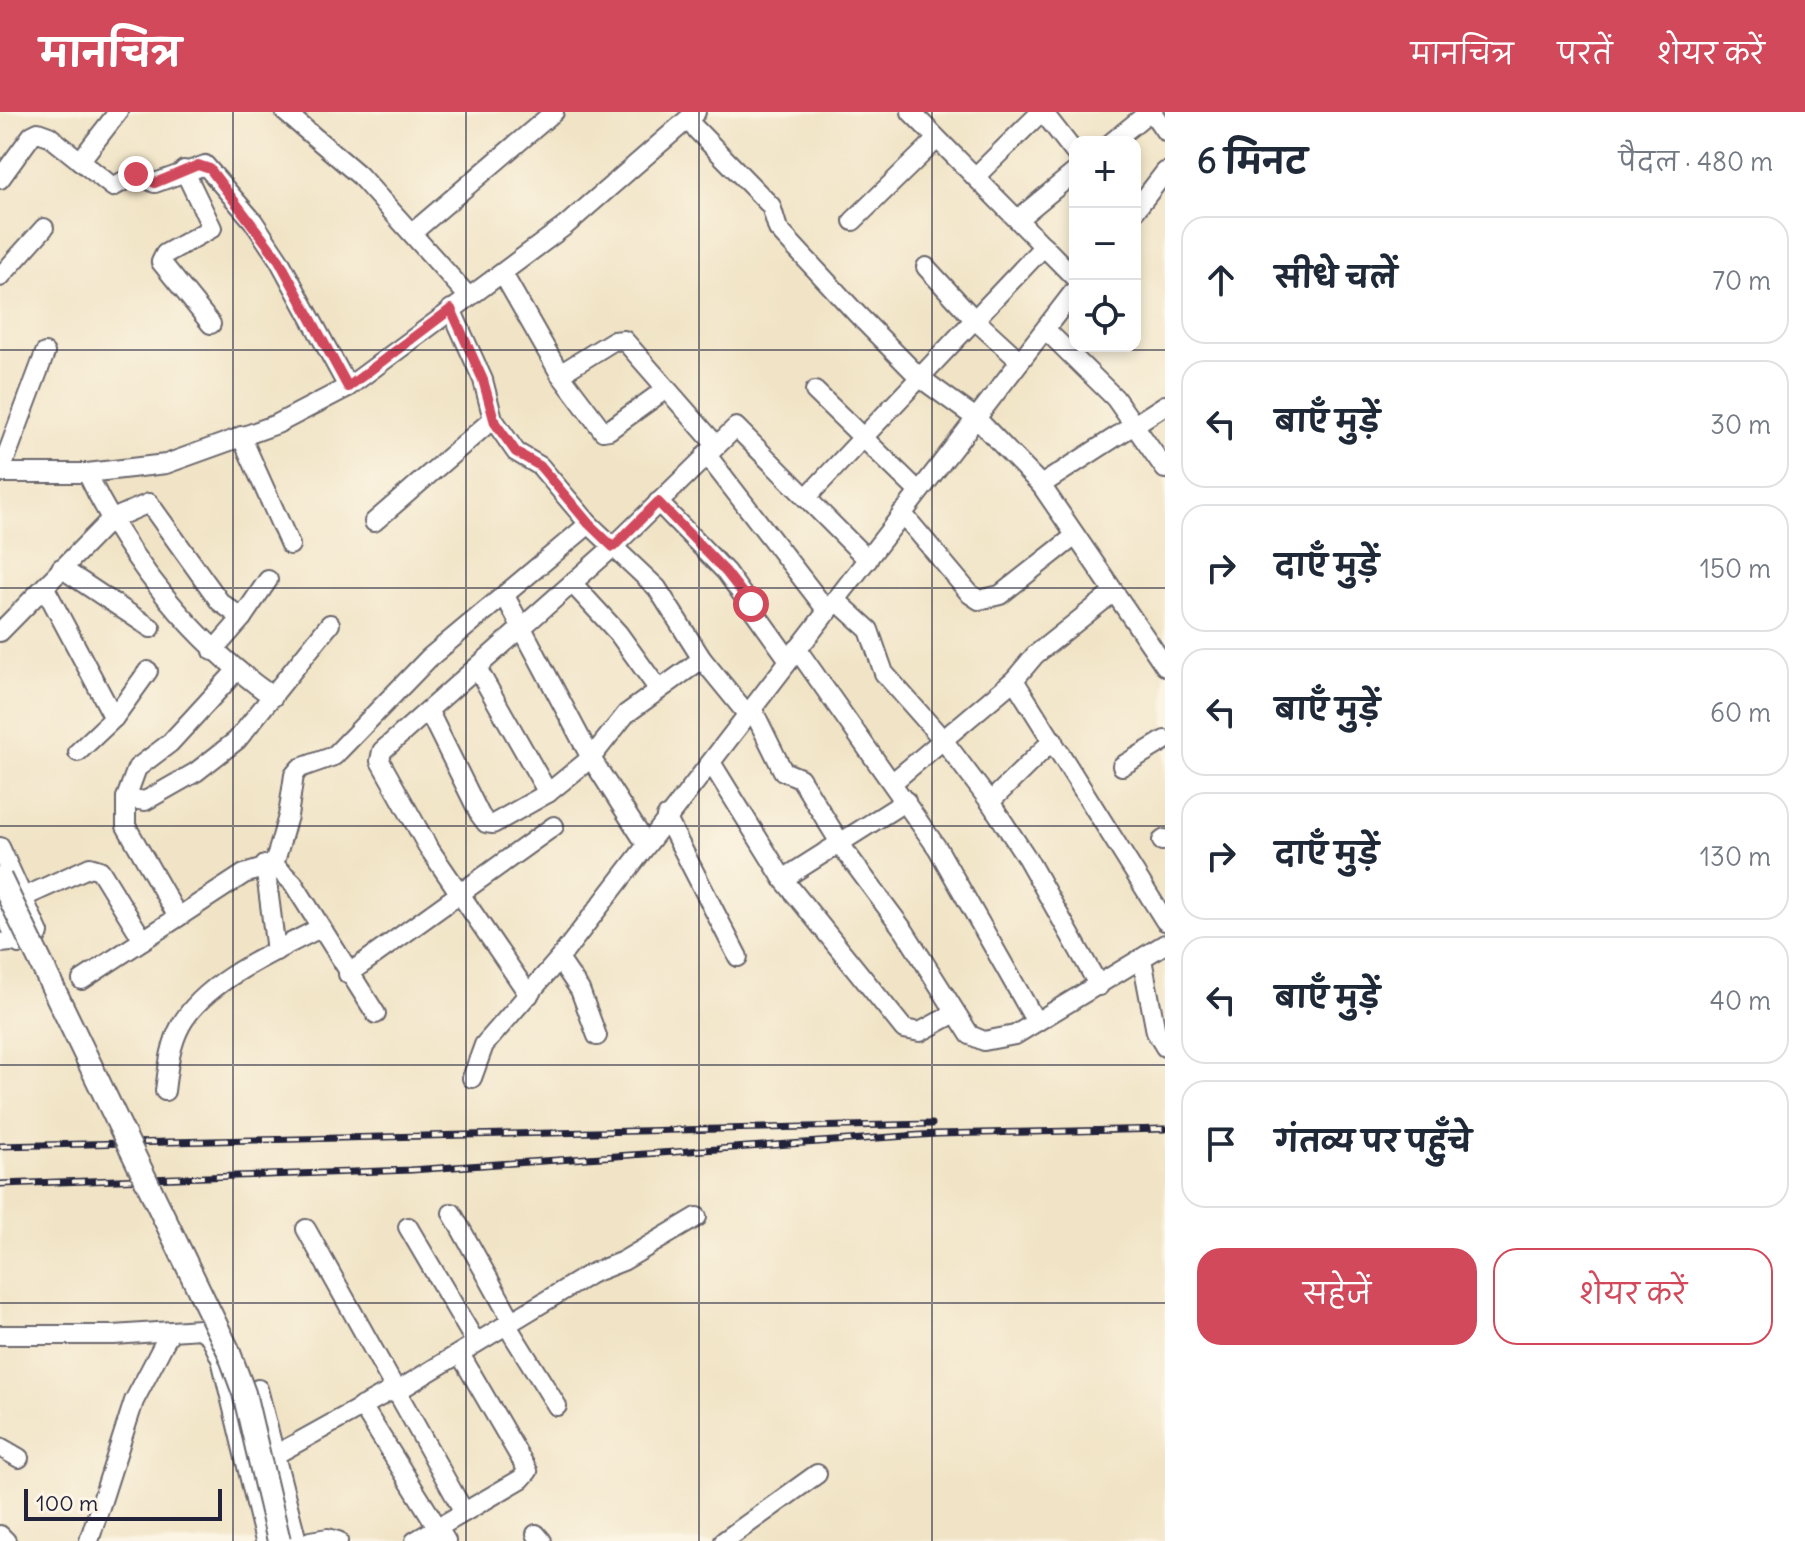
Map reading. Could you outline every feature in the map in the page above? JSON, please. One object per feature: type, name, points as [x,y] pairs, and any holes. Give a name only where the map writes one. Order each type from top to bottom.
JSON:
[{"type":"main road","points":[[0,878],[228,1350],[244,1393],[279,1541]]},
{"type":"street","points":[[80,161],[118,112]]},
{"type":"street","points":[[285,112],[359,175],[468,296]]},
{"type":"street","points":[[412,233],[554,112]]},
{"type":"street","points":[[911,112],[1069,272]]},
{"type":"street","points":[[975,177],[1042,112],[1069,146]]},
{"type":"street","points":[[1120,136],[1150,112],[1165,131]]},
{"type":"street","points":[[45,353],[0,473],[87,473],[166,464],[277,424],[348,387],[468,296],[503,274],[692,116],[771,206],[778,229],[919,377],[972,415],[1041,485],[1165,666]]},
{"type":"street","points":[[0,179],[32,135],[38,132],[49,136],[113,187],[136,174],[155,183],[198,165],[210,169],[253,221],[299,294],[348,387]]},
{"type":"street","points":[[853,221],[937,139]]},
{"type":"street","points":[[184,170],[212,228],[165,254],[161,262],[211,324]]},
{"type":"street","points":[[1137,208],[1165,172]]},
{"type":"street","points":[[1018,219],[1069,177]]},
{"type":"street","points":[[0,277],[44,228]]},
{"type":"street","points":[[806,498],[1044,246]]},
{"type":"street","points":[[926,267],[973,318],[1020,361]]},
{"type":"street","points":[[503,274],[560,374],[603,431],[609,430],[666,389]]},
{"type":"street","points":[[472,1078],[484,1045],[559,959],[666,817],[712,764],[868,560],[972,415],[1046,330],[1069,298]]},
{"type":"street","points":[[451,309],[483,380],[493,419],[516,452],[540,466],[589,524],[657,588],[702,659],[750,711],[783,771],[789,777],[800,778],[839,842],[905,932],[970,1035],[984,1041],[1015,1035],[1165,944]]},
{"type":"street","points":[[1046,330],[1102,384],[1165,469]]},
{"type":"street","points":[[560,374],[613,341],[624,340],[666,389],[833,606],[869,630],[884,673],[944,741],[990,802],[1027,858],[1099,986]]},
{"type":"street","points":[[815,391],[918,491]]},
{"type":"street","points":[[1041,485],[1165,405]]},
{"type":"street","points":[[374,522],[493,419]]},
{"type":"street","points":[[529,995],[422,838],[379,758],[382,751],[429,712],[521,626],[573,584],[711,449],[739,428],[868,560]]},
{"type":"street","points":[[241,436],[290,545]]},
{"type":"street","points":[[87,473],[110,520],[213,651],[273,697]]},
{"type":"street","points":[[658,502],[735,583],[893,782],[994,944],[1036,1022]]},
{"type":"street","points":[[0,632],[110,520],[151,504],[220,602],[242,618]]},
{"type":"street","points":[[902,513],[979,600],[1000,595],[1075,536]]},
{"type":"street","points":[[276,951],[269,865],[288,816],[294,775],[300,768],[334,756],[404,681],[589,524]]},
{"type":"street","points":[[61,568],[151,628]]},
{"type":"street","points":[[213,651],[242,618],[268,580]]},
{"type":"street","points":[[573,584],[618,633],[659,690]]},
{"type":"street","points":[[45,588],[114,718]]},
{"type":"street","points":[[893,782],[1014,680],[1035,655],[1114,592]]},
{"type":"street","points":[[505,596],[591,758],[646,844]]},
{"type":"street","points":[[126,798],[145,801],[196,772],[237,740],[330,624]]},
{"type":"street","points":[[429,712],[486,823],[499,823],[548,793],[591,758],[626,714],[702,659]]},
{"type":"street","points":[[477,668],[548,793]]},
{"type":"street","points":[[78,752],[114,718],[148,671]]},
{"type":"street","points":[[178,917],[126,826],[126,798],[137,768],[170,743],[236,671]]},
{"type":"street","points":[[1014,680],[1165,921]]},
{"type":"street","points":[[990,802],[1053,740]]},
{"type":"street","points":[[1122,766],[1165,740]]},
{"type":"street","points":[[712,764],[783,879],[904,1029],[920,1032],[955,1013]]},
{"type":"street","points":[[783,879],[906,801]]},
{"type":"street","points":[[666,817],[738,957]]},
{"type":"street","points":[[348,974],[554,826]]},
{"type":"street","points":[[0,847],[39,933],[34,940],[9,943],[0,905]]},
{"type":"street","points":[[82,980],[244,874],[269,865]]},
{"type":"street","points":[[269,865],[293,883],[376,1014]]},
{"type":"street","points":[[24,897],[90,867],[100,870],[143,940]]},
{"type":"street","points":[[165,1091],[171,1050],[193,1006],[213,989],[320,928]]},
{"type":"street","points":[[559,959],[580,990],[597,1036]]},
{"type":"street","points":[[1142,959],[1156,1032],[1165,1047]]},
{"type":"street","points":[[452,1213],[557,1406]]},
{"type":"street","points":[[275,1455],[468,1348],[590,1274],[623,1261],[697,1217]]},
{"type":"street","points":[[408,1227],[528,1471],[521,1479],[464,1512],[441,1534],[415,1541]]},
{"type":"street","points":[[306,1229],[393,1391],[464,1512]]},
{"type":"street","points":[[0,1335],[200,1329],[210,1336],[217,1349],[265,1541]]},
{"type":"street","points":[[89,1541],[134,1401],[170,1332]]},
{"type":"street","points":[[258,1389],[297,1541]]},
{"type":"street","points":[[362,1406],[441,1534]]},
{"type":"street","points":[[0,1447],[19,1458]]},
{"type":"street","points":[[724,1541],[817,1474]]},
{"type":"street","points":[[0,1535],[6,1541]]},
{"type":"street","points":[[310,1541],[328,1538],[338,1541]]},
{"type":"railway","points":[[0,1146],[932,1124]]},
{"type":"railway","points":[[0,1184],[411,1170],[936,1134],[1165,1129]]},
{"type":"route","points":[[136,174],[155,183],[198,165],[210,169],[253,221],[279,260],[348,387],[451,309],[483,380],[495,423],[516,452],[535,461],[589,524],[613,547],[658,502],[726,572],[751,604]]}]
